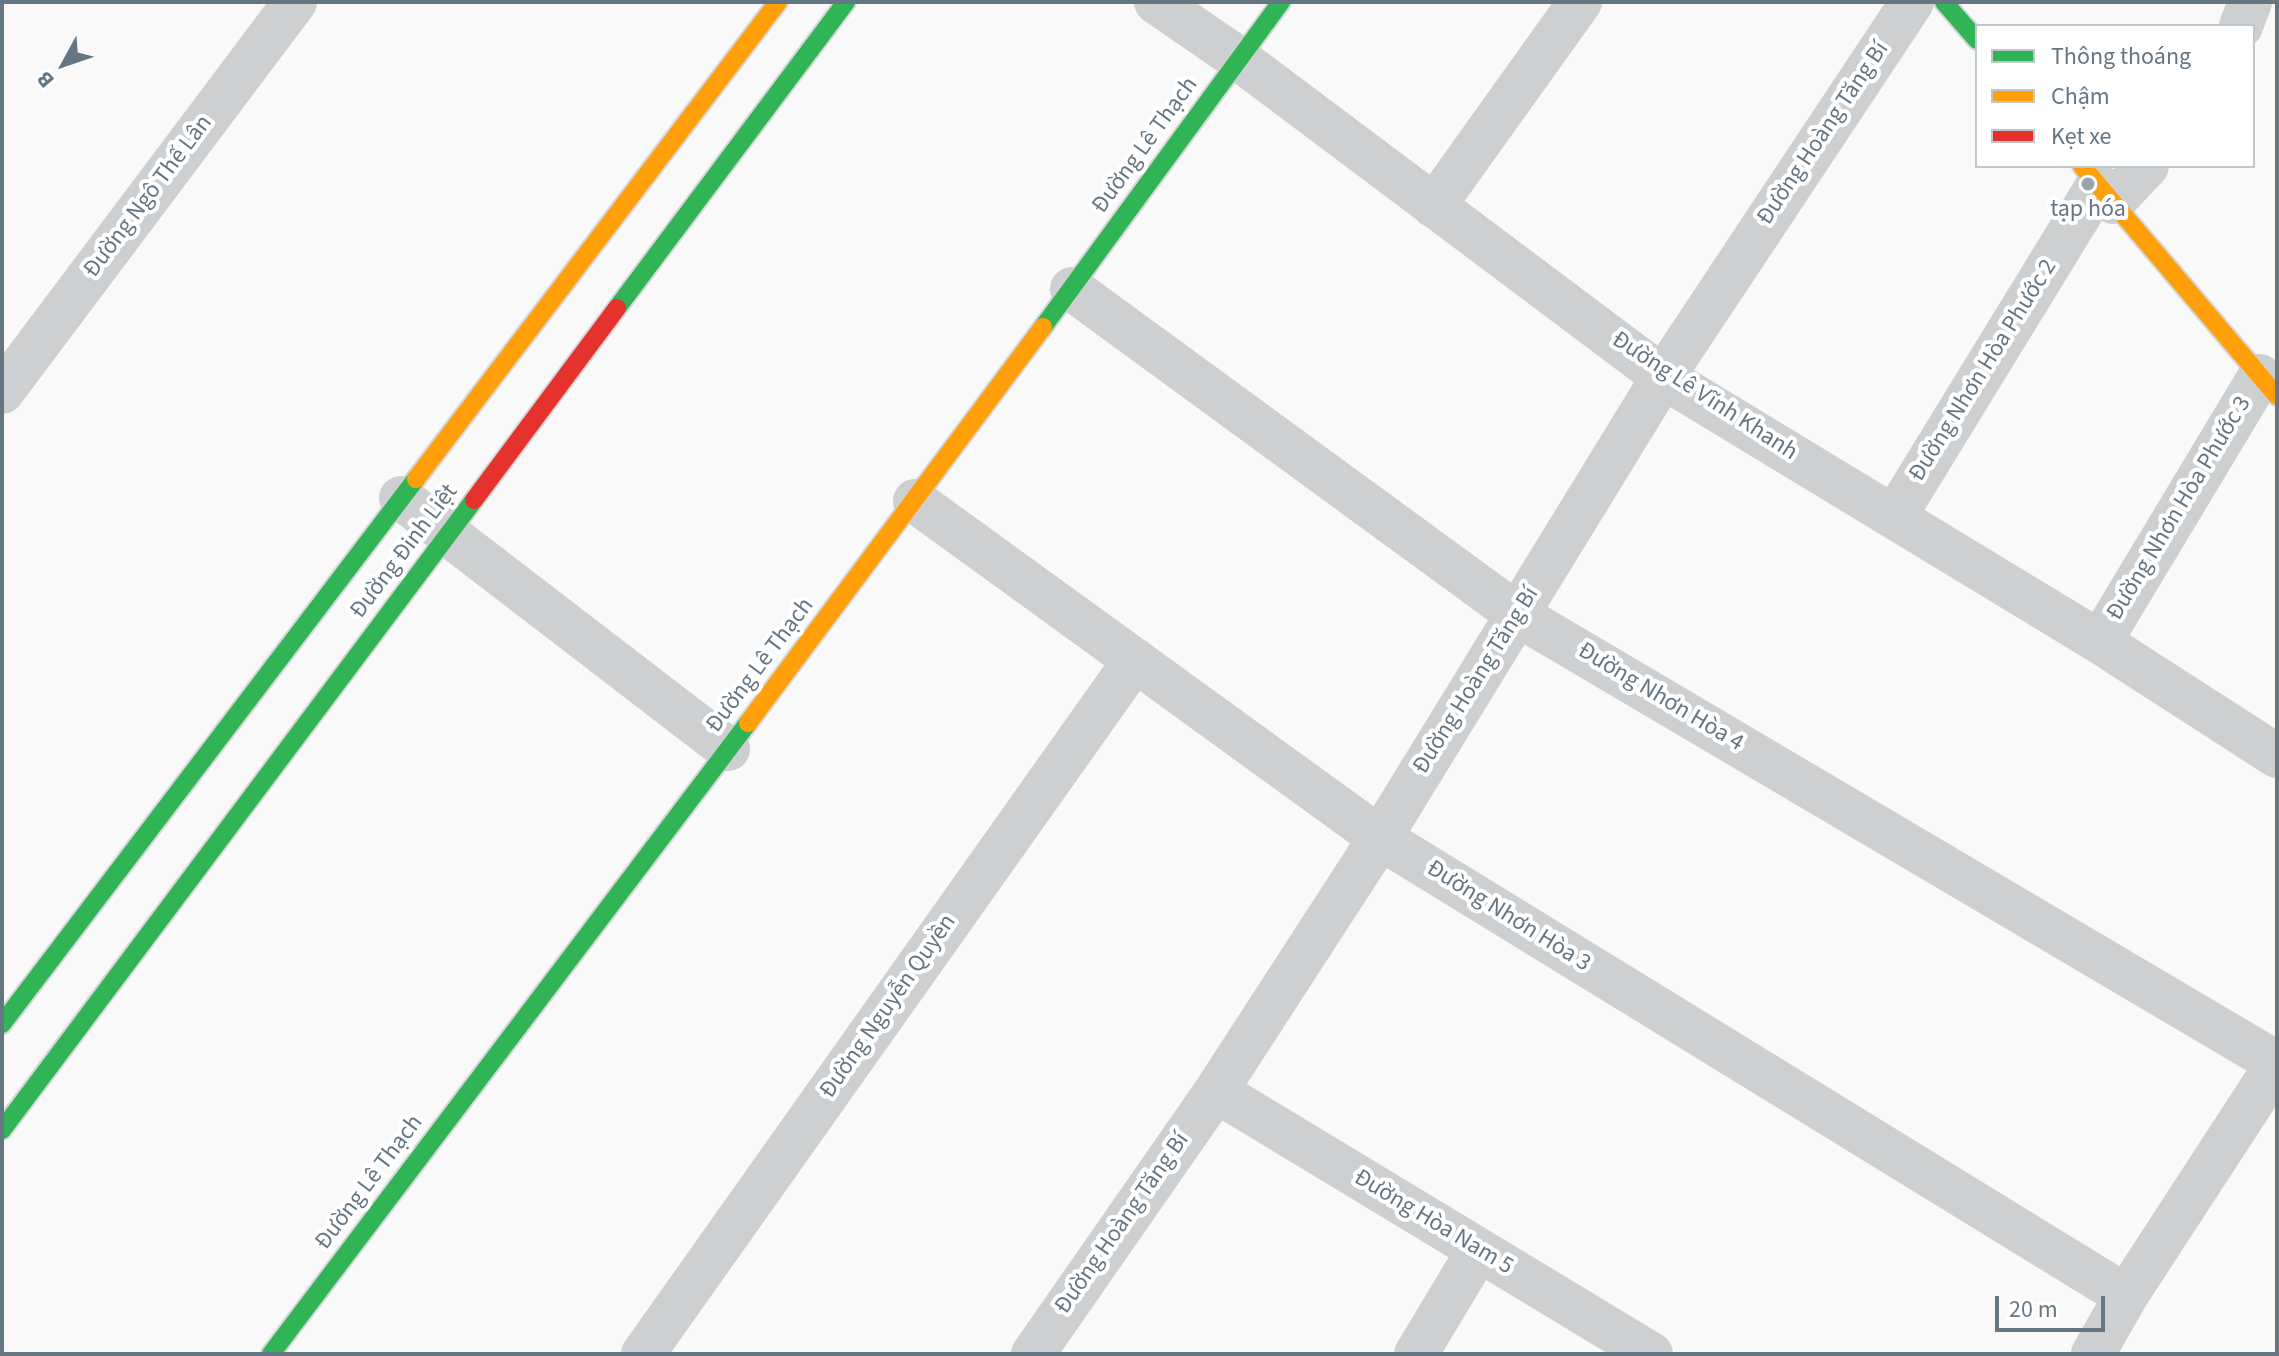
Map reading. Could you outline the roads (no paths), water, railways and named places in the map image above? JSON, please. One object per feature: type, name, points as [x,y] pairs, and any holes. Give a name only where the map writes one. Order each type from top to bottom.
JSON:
[{"type":"street","name":"Đường Ngô Thế Lân","points":[[2,392],[295,2]]},
{"type":"street","name":"Đường Đinh Liệt","points":[[2,1024],[778,2]]},
{"type":"street","name":"Đường Đinh Liệt","points":[[2,1130],[846,2]]},
{"type":"street","name":"Đường Lê Vĩnh Khanh","points":[[1156,2],[1239,59],[1663,377],[2100,642],[2277,756]]},
{"type":"street","name":"Đường Lê Thạch","points":[[271,1354],[915,501],[1281,2]]},
{"type":"street","points":[[1434,206],[1580,2]]},
{"type":"street","name":"Đường Hoàng Tăng Bí","points":[[1033,1354],[1216,1091],[1380,838],[1663,377],[1912,2]]},
{"type":"street","points":[[1944,2],[1975,38]]},
{"type":"street","points":[[2242,24],[2250,2]]},
{"type":"street","name":"Đường Nhơn Hòa Phước 2","points":[[1895,516],[2097,184],[2141,168]]},
{"type":"street","points":[[2097,184],[2269,386]]},
{"type":"street","name":"Đường Nhơn Hòa 4","points":[[1072,289],[1518,615],[2277,1063]]},
{"type":"street","name":"Đường Nhơn Hòa Phước 3","points":[[2100,642],[2269,386]]},
{"type":"street","points":[[401,498],[728,749]]},
{"type":"street","name":"Đường Nhơn Hòa 3","points":[[915,501],[1380,838],[2126,1296]]},
{"type":"street","name":"Đường Nguyễn Quyền","points":[[643,1354],[1135,660]]},
{"type":"street","points":[[2093,1354],[2126,1296],[2277,1063]]},
{"type":"street","name":"Đường Hòa Nam 5","points":[[1216,1091],[1651,1354]]},
{"type":"street","points":[[1416,1354],[1478,1251]]},
{"type":"place","name":"tạp hóa","points":[[2088,184]]}]
